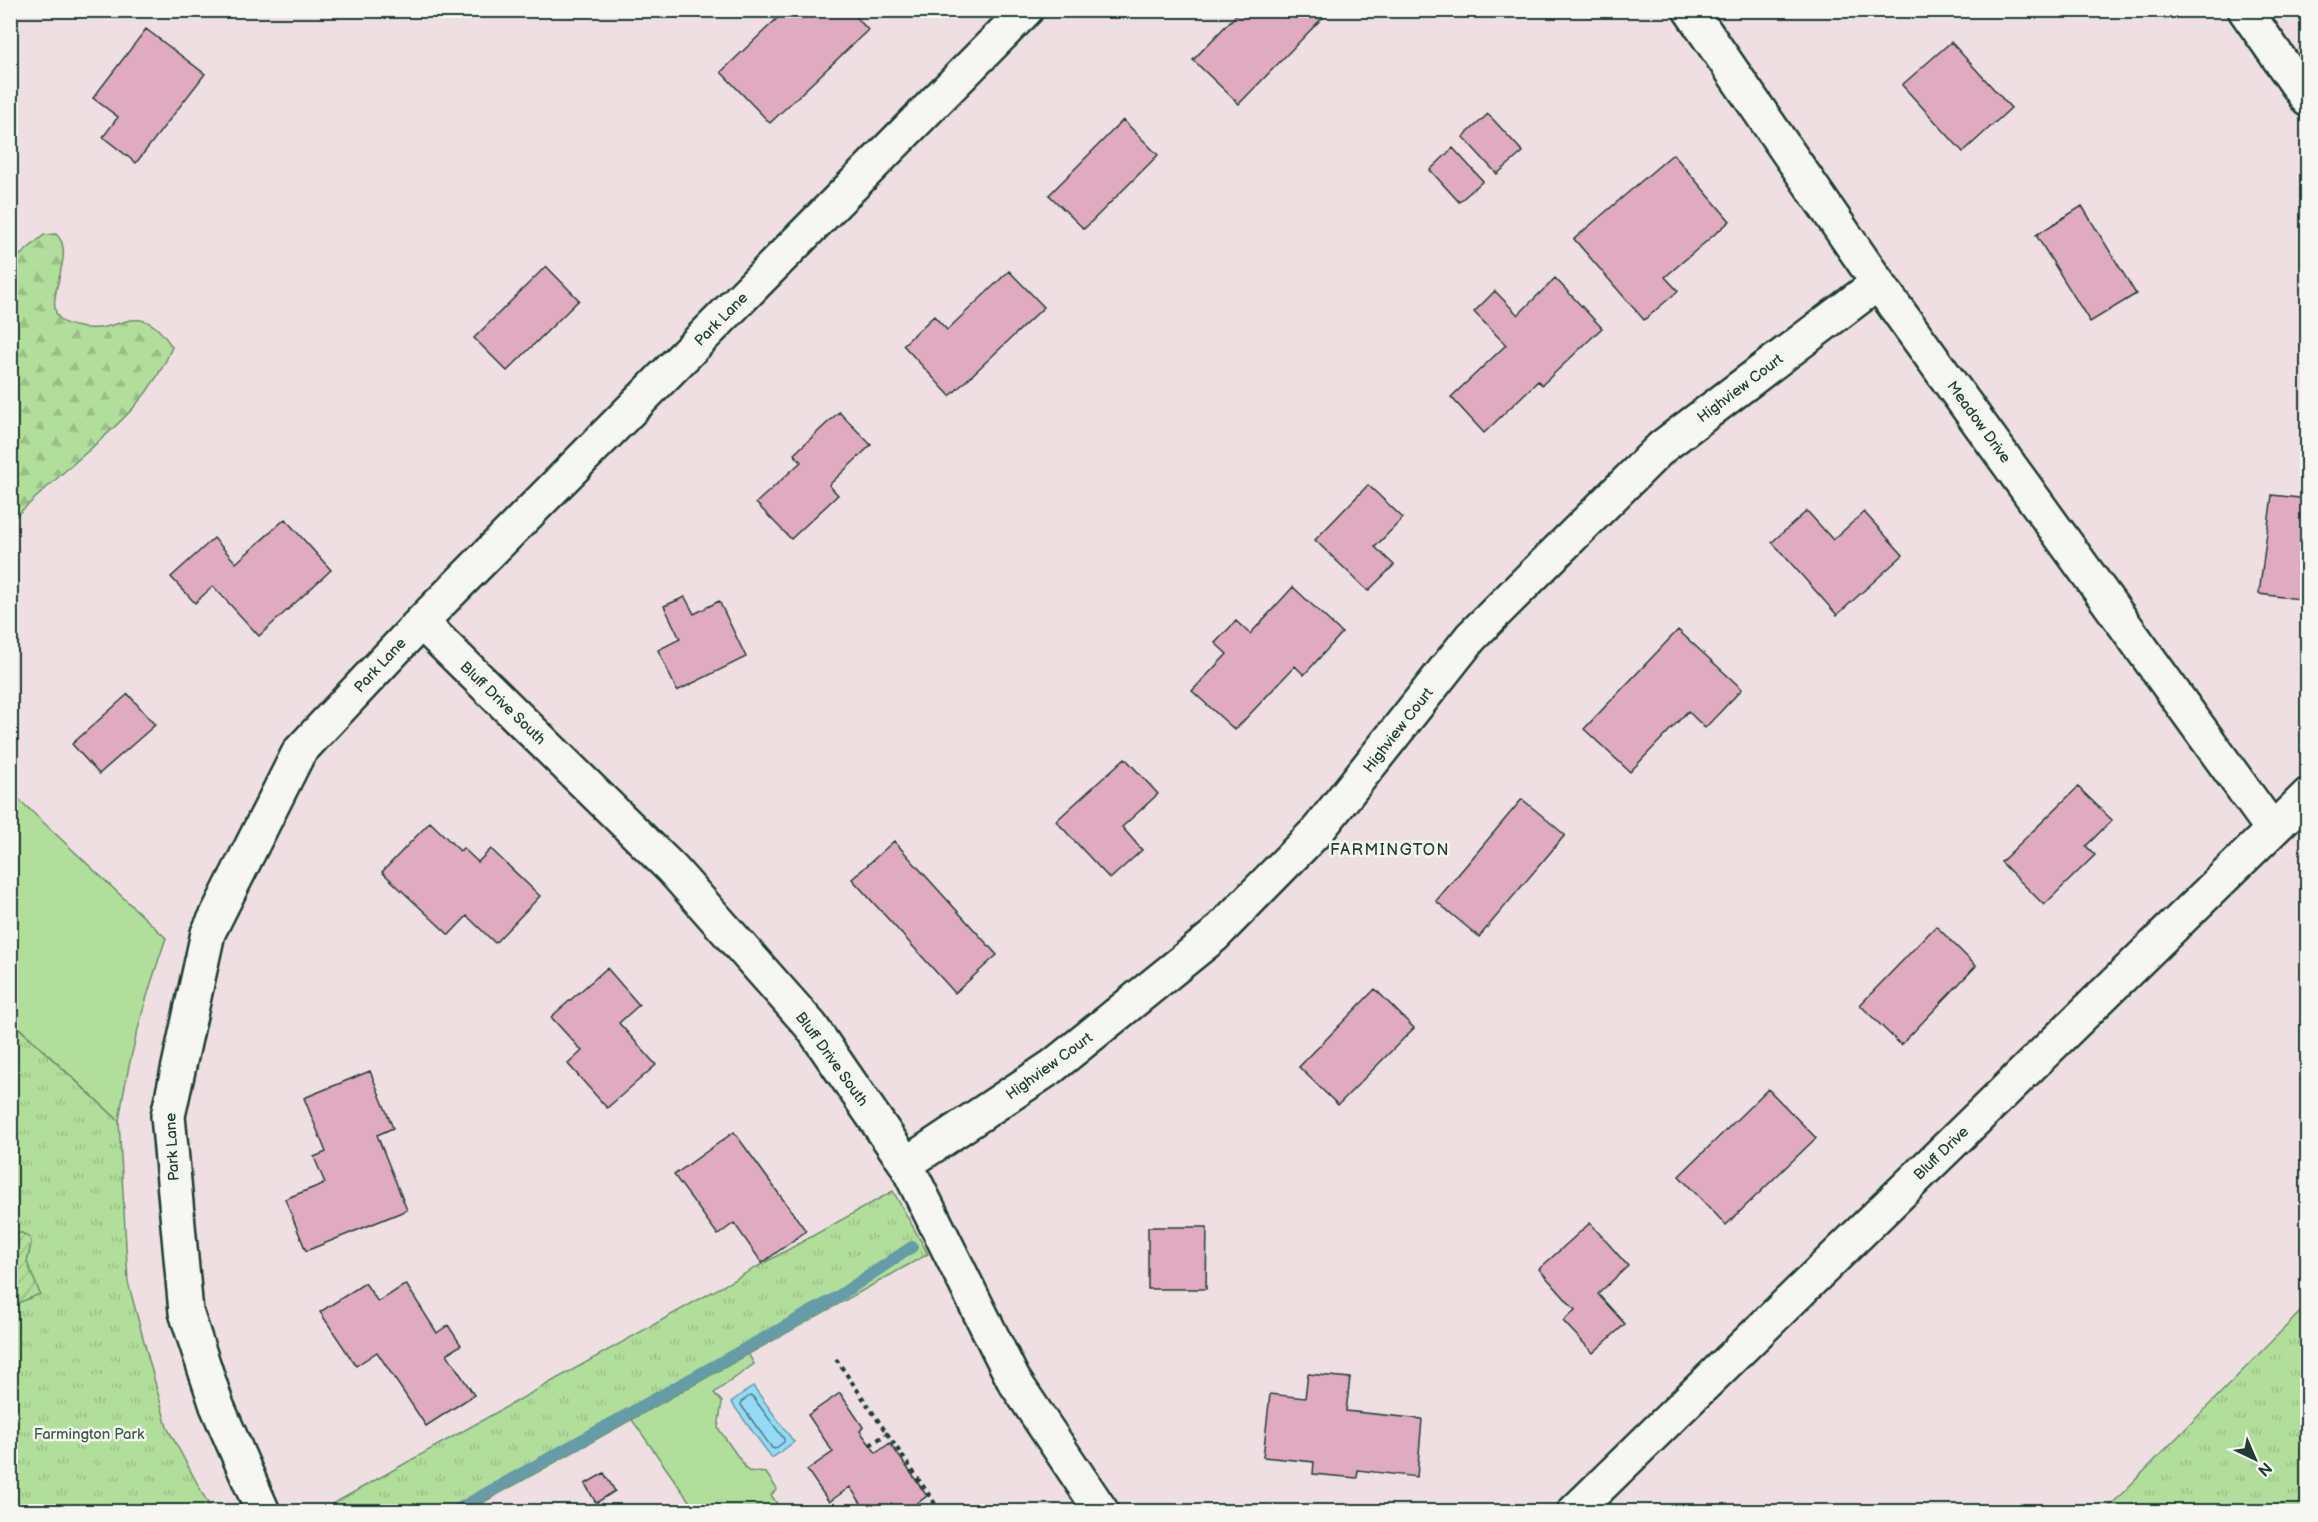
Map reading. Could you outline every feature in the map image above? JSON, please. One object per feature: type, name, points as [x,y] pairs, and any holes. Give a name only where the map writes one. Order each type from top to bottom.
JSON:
[{"type":"street","name":"Park Lane","points":[[263,1512],[217,1406],[186,1312],[168,1116],[208,933],[299,752],[421,622],[1026,10]]},
{"type":"street","name":"Meadow Drive","points":[[1690,10],[1878,283],[2272,829]]},
{"type":"street","points":[[2245,10],[2307,100]]},
{"type":"street","name":"Highview Court","points":[[906,1164],[1053,1066],[1214,936],[1319,829],[1471,637],[1662,447],[1878,283]]},
{"type":"street","name":"Bluff Drive South","points":[[421,622],[680,878],[811,1026],[906,1164],[1012,1379],[1102,1512]]},
{"type":"street","name":"Bluff Drive","points":[[1574,1512],[2307,795]]},
{"type":"path","points":[[836,1359],[936,1505],[927,1512]]},
{"type":"path","points":[[870,1446],[888,1433]]},
{"type":"green space","points":[[56,234],[62,243],[63,254],[55,303],[56,313],[62,321],[72,326],[94,328],[139,320],[149,323],[160,331],[172,347],[154,382],[130,412],[11,520],[11,263],[44,235]]},
{"type":"green space","points":[[10,791],[166,938],[138,1028],[119,1121],[11,1020]]},
{"type":"green space","name":"Farmington Park","points":[[10,1020],[119,1121],[128,1282],[167,1427],[212,1511],[11,1511]]},
{"type":"green space","points":[[893,1191],[928,1254],[468,1511],[320,1511]]},
{"type":"green space","points":[[22,1233],[30,1238],[27,1262],[40,1294],[11,1306],[11,1236]]},
{"type":"green space","points":[[2307,1305],[2307,1511],[2105,1511]]},
{"type":"green space","points":[[745,1348],[754,1364],[714,1393],[722,1402],[718,1428],[748,1471],[766,1473],[777,1489],[771,1495],[782,1511],[696,1511],[628,1414]]},
{"type":"water","points":[[753,1386],[794,1442],[772,1458],[731,1402]]},
{"type":"building","points":[[786,10],[850,10],[868,30],[770,123],[721,72]]},
{"type":"building","points":[[1241,10],[1330,10],[1239,104],[1193,60]]},
{"type":"building","points":[[146,29],[205,74],[136,163],[103,137],[118,117],[93,98]]},
{"type":"building","points":[[1951,42],[2011,108],[1963,152],[1902,85]]},
{"type":"building","points":[[1488,114],[1523,152],[1497,174],[1463,137]]},
{"type":"building","points":[[1123,120],[1158,155],[1084,229],[1049,195]]},
{"type":"building","points":[[1453,148],[1483,181],[1459,202],[1430,170]]},
{"type":"building","points":[[1673,154],[1730,221],[1665,277],[1678,291],[1644,320],[1574,239]]},
{"type":"building","points":[[2082,206],[2136,294],[2090,322],[2036,235]]},
{"type":"building","points":[[546,266],[579,300],[507,371],[474,338]]},
{"type":"building","points":[[1009,271],[1044,307],[950,396],[903,345],[934,316],[947,330]]},
{"type":"building","points":[[1555,278],[1602,328],[1542,385],[1538,381],[1484,433],[1451,397],[1506,345],[1474,312],[1495,291],[1518,315]]},
{"type":"building","points":[[839,412],[871,445],[829,485],[838,495],[791,539],[756,503],[801,462],[794,454]]},
{"type":"building","points":[[1368,485],[1403,518],[1375,547],[1394,565],[1368,591],[1315,540]]},
{"type":"building","points":[[2272,495],[2308,499],[2308,600],[2259,594]]},
{"type":"building","points":[[1807,511],[1833,540],[1864,512],[1903,555],[1837,615],[1772,542]]},
{"type":"building","points":[[285,519],[331,570],[259,636],[213,586],[195,603],[171,577],[214,538],[236,563]]},
{"type":"building","points":[[1293,587],[1342,633],[1304,675],[1295,666],[1235,730],[1192,691],[1227,654],[1215,643],[1236,621],[1250,634]]},
{"type":"building","points":[[685,597],[694,614],[719,601],[746,657],[677,691],[658,650],[680,639],[664,606]]},
{"type":"building","points":[[1678,630],[1742,689],[1705,728],[1688,711],[1630,772],[1584,729]]},
{"type":"building","points":[[128,694],[155,725],[99,774],[72,744]]},
{"type":"building","points":[[1125,758],[1158,794],[1122,827],[1142,850],[1110,879],[1056,821]]},
{"type":"building","points":[[2078,787],[2112,820],[2086,846],[2095,855],[2044,905],[2001,862]]},
{"type":"building","points":[[1522,799],[1565,835],[1479,937],[1436,901]]},
{"type":"building","points":[[430,822],[460,851],[463,848],[478,862],[491,849],[540,896],[495,943],[467,916],[449,935],[382,872]]},
{"type":"building","points":[[894,841],[997,955],[955,993],[852,879]]},
{"type":"building","points":[[1936,926],[1976,966],[1901,1045],[1860,1005]]},
{"type":"building","points":[[607,968],[639,1005],[619,1023],[656,1065],[607,1108],[568,1064],[582,1051],[551,1017]]},
{"type":"building","points":[[1375,989],[1414,1028],[1338,1105],[1299,1067]]},
{"type":"building","points":[[370,1071],[393,1128],[377,1135],[407,1210],[306,1251],[285,1199],[325,1183],[314,1157],[326,1152],[304,1098]]},
{"type":"building","points":[[1768,1089],[1816,1138],[1726,1225],[1679,1176]]},
{"type":"building","points":[[734,1132],[806,1231],[762,1263],[734,1223],[718,1235],[674,1175]]},
{"type":"building","points":[[1590,1223],[1628,1266],[1598,1294],[1625,1324],[1593,1353],[1563,1321],[1575,1310],[1539,1269]]},
{"type":"building","points":[[1148,1227],[1207,1227],[1206,1289],[1148,1289]]},
{"type":"building","points":[[365,1283],[378,1302],[406,1284],[437,1333],[448,1325],[461,1345],[447,1354],[474,1395],[426,1426],[377,1352],[356,1366],[320,1312]]},
{"type":"building","points":[[1308,1374],[1350,1378],[1346,1411],[1422,1419],[1417,1477],[1358,1470],[1357,1478],[1313,1474],[1314,1462],[1263,1457],[1270,1394],[1305,1398]]},
{"type":"building","points":[[840,1393],[863,1427],[860,1431],[876,1453],[890,1443],[927,1496],[905,1512],[860,1512],[858,1509],[863,1506],[850,1487],[829,1502],[807,1470],[833,1452],[808,1415]]},
{"type":"building","points":[[604,1473],[615,1491],[596,1503],[585,1484]]},
{"type":"waterway","points":[[453,1512],[834,1299],[912,1247]]},
{"type":"district","name":"FARMINGTON","points":[[1390,849]]}]
